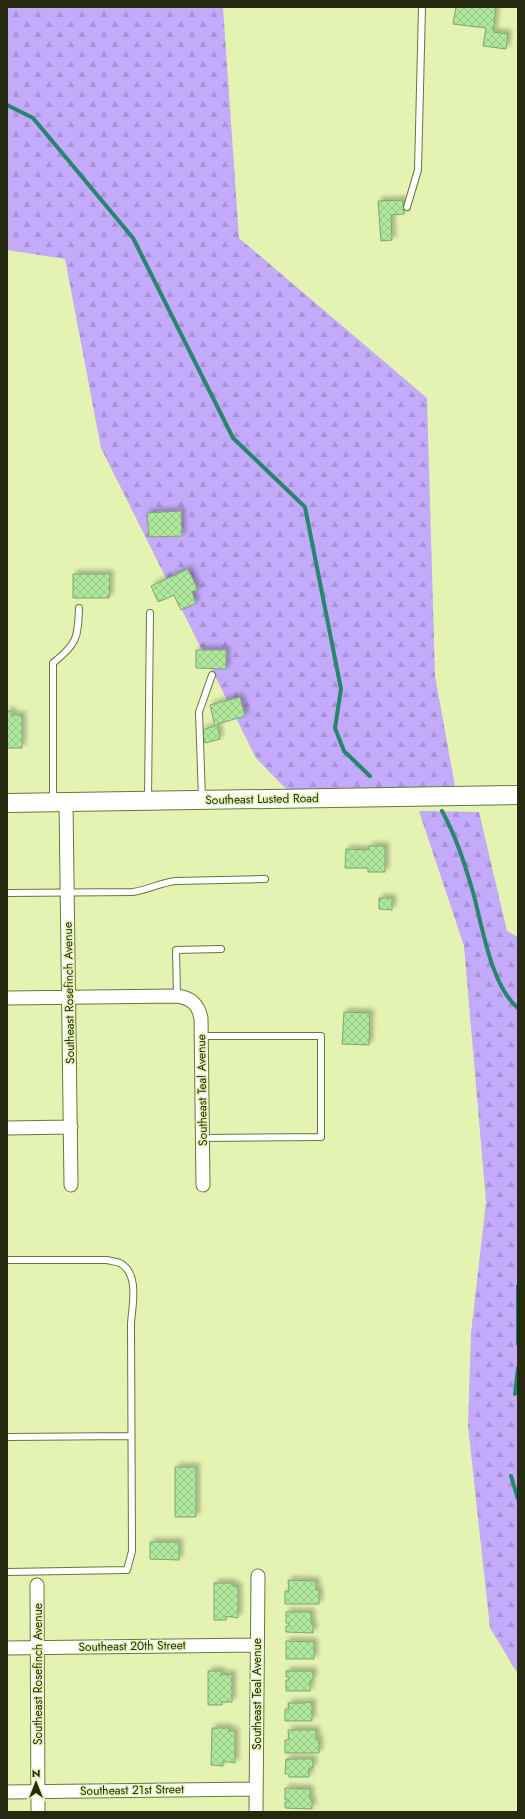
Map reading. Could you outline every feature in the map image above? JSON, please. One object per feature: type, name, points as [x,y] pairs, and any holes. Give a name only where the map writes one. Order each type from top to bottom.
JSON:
[{"type":"main road","name":"Southeast Lusted Road","points":[[7,803],[518,795]]},
{"type":"street","name":"Southeast Rosefinch Avenue","points":[[59,802],[67,893],[71,1185]]},
{"type":"street","points":[[7,998],[69,996],[183,997]]},
{"type":"street","name":"Southeast Teal Avenue","points":[[183,997],[194,1002],[199,1011],[201,1036],[203,1185]]},
{"type":"street","points":[[7,1128],[71,1127]]},
{"type":"street","name":"Southeast Teal Avenue","points":[[256,1812],[258,1576]]},
{"type":"street","name":"Southeast Rosefinch Avenue","points":[[37,1585],[38,1812]]},
{"type":"street","name":"Southeast 20th Street","points":[[7,1648],[257,1644]]},
{"type":"street","name":"Southeast 21st Street","points":[[7,1792],[256,1789]]},
{"type":"lane","points":[[407,207],[418,170],[422,7]]},
{"type":"lane","points":[[59,802],[53,663],[70,650],[79,632],[79,608]]},
{"type":"lane","points":[[148,800],[150,613]]},
{"type":"lane","points":[[202,800],[199,712],[212,675]]},
{"type":"lane","points":[[7,894],[132,892],[144,890],[164,882],[264,879]]},
{"type":"lane","points":[[183,997],[176,950],[221,949]]},
{"type":"lane","points":[[201,1036],[321,1036],[321,1137],[203,1138]]},
{"type":"lane","points":[[7,1260],[108,1260],[120,1263],[128,1271],[132,1283],[133,1296],[131,1324],[132,1551],[127,1570],[7,1572]]},
{"type":"lane","points":[[7,1437],[131,1436]]},
{"type":"green space","points":[[7,7],[223,7],[239,238],[427,398],[435,676],[455,786],[289,790],[284,787],[256,758],[101,448],[65,259],[7,250]]},
{"type":"green space","points":[[419,811],[479,812],[507,931],[518,937],[518,1674],[490,1628],[468,1426],[471,1333],[486,1202],[464,946]]},
{"type":"building","points":[[456,7],[496,7],[493,32],[508,34],[506,49],[483,46],[486,28],[453,24]]},
{"type":"building","points":[[403,200],[404,214],[391,215],[392,240],[381,241],[378,201]]},
{"type":"building","points":[[181,511],[182,536],[149,537],[147,513]]},
{"type":"building","points":[[188,569],[198,590],[192,592],[196,603],[181,610],[174,595],[158,602],[151,586]]},
{"type":"building","points":[[73,574],[110,574],[109,598],[73,598]]},
{"type":"building","points":[[196,650],[226,650],[226,669],[196,668]]},
{"type":"building","points":[[240,697],[245,716],[217,724],[220,739],[205,743],[202,730],[215,726],[210,705]]},
{"type":"building","points":[[7,711],[12,711],[12,715],[22,715],[22,748],[7,748]]},
{"type":"building","points":[[369,846],[385,846],[385,872],[368,872],[368,868],[345,868],[346,849],[369,850]]},
{"type":"building","points":[[379,898],[392,898],[392,910],[379,909]]},
{"type":"building","points":[[344,1012],[370,1013],[369,1045],[342,1044]]},
{"type":"building","points":[[175,1467],[196,1467],[196,1517],[175,1517]]},
{"type":"building","points":[[150,1542],[179,1542],[179,1560],[150,1559]]},
{"type":"building","points":[[288,1580],[316,1581],[316,1590],[319,1590],[319,1604],[285,1604],[285,1591],[289,1591]]},
{"type":"building","points":[[214,1583],[232,1583],[232,1586],[238,1586],[238,1618],[226,1616],[226,1620],[214,1620]]},
{"type":"building","points":[[286,1612],[311,1612],[313,1633],[286,1632],[286,1626],[289,1626],[289,1623],[286,1623]]},
{"type":"building","points":[[286,1641],[314,1642],[314,1659],[286,1659]]},
{"type":"building","points":[[208,1671],[221,1671],[221,1675],[232,1674],[232,1702],[222,1702],[222,1705],[208,1705]]},
{"type":"building","points":[[286,1671],[313,1671],[313,1680],[310,1680],[310,1691],[286,1691],[286,1680],[289,1680],[289,1677],[286,1677]]},
{"type":"building","points":[[288,1703],[312,1703],[312,1721],[285,1721],[285,1709],[289,1709]]},
{"type":"building","points":[[212,1728],[229,1728],[229,1731],[235,1731],[235,1763],[223,1761],[223,1766],[211,1765]]},
{"type":"building","points":[[288,1730],[316,1730],[316,1739],[319,1739],[319,1753],[285,1753],[285,1740],[289,1740]]},
{"type":"building","points":[[286,1759],[313,1759],[313,1768],[309,1768],[309,1777],[289,1777],[289,1774],[285,1774]]},
{"type":"building","points":[[285,1788],[310,1789],[312,1809],[285,1808],[285,1802],[289,1802],[289,1800],[285,1800]]},
{"type":"waterway","points":[[7,105],[33,118],[133,238],[233,438],[305,507],[341,689],[335,728],[344,751],[370,776]]},
{"type":"waterway","points":[[442,811],[452,830],[463,861],[494,970],[509,998],[518,1008]]},
{"type":"waterway","points":[[518,1286],[518,1344]]},
{"type":"waterway","points":[[515,1394],[518,1368]]},
{"type":"waterway","points":[[511,1476],[518,1499]]}]
